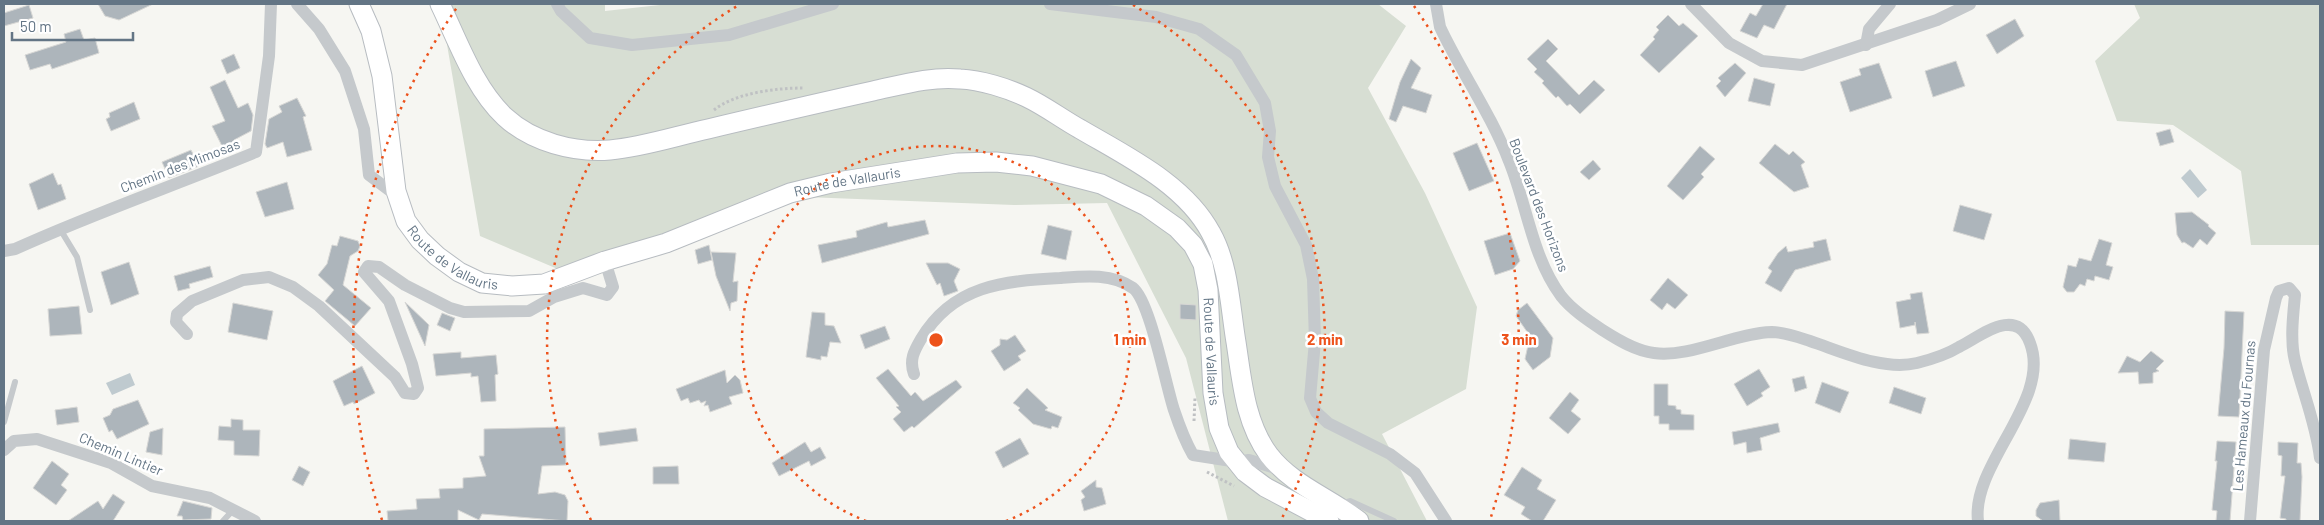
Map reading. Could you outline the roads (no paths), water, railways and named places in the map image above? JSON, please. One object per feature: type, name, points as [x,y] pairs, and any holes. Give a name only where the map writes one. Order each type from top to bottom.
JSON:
[{"type":"main road","name":"Route de Vallauris","points":[[359,4],[371,31],[382,76],[396,191],[406,221],[420,240],[436,256],[459,272],[482,283],[512,286],[544,284],[605,261],[666,243],[790,194],[831,183],[957,163],[996,162],[1032,166],[1101,184],[1146,206],[1177,228],[1193,245],[1203,264],[1208,290],[1213,392],[1219,428],[1229,452],[1246,472],[1265,487],[1329,521]]},
{"type":"main road","name":"Route de Vallauris","points":[[440,4],[479,83],[504,117],[525,132],[548,143],[578,149],[609,150],[666,139],[912,82],[959,78],[991,85],[1025,97],[1157,176],[1188,202],[1211,232],[1224,262],[1244,400],[1267,452],[1281,470],[1299,483],[1338,504],[1359,521]]},
{"type":"street","name":"Chemin des Mimosas","points":[[4,251],[15,249],[60,229],[167,189],[256,152],[269,56],[271,4]]},
{"type":"street","points":[[297,4],[319,29],[345,71],[364,129],[369,175],[389,190],[396,191]]},
{"type":"street","points":[[557,4],[561,11],[590,38],[632,45],[729,35],[833,4]]},
{"type":"street","points":[[1050,4],[1156,17],[1182,24],[1199,29],[1236,55],[1265,103],[1270,131],[1268,157],[1275,186],[1306,245],[1313,279],[1315,341],[1310,398],[1316,412],[1328,423],[1390,454],[1415,473],[1446,519]]},
{"type":"street","name":"Boulevard des Horizons","points":[[1436,4],[1440,27],[1509,160],[1548,276],[1563,298],[1589,321],[1619,341],[1652,353],[1678,353],[1704,345],[1772,332],[1794,335],[1883,364],[1913,364],[1937,358],[1963,346],[1985,330],[2013,325],[2024,332],[2031,343],[2033,378],[2020,411],[1982,488],[1977,512],[1978,521]]},
{"type":"street","points":[[1691,4],[1729,43],[1762,61],[1802,64],[1866,45],[1937,20],[1970,4]]},
{"type":"street","points":[[1866,45],[1869,29],[1890,4]]},
{"type":"street","points":[[187,334],[176,322],[178,314],[192,301],[243,280],[269,277],[293,287],[319,306],[395,377],[405,393],[414,394],[418,388],[412,364],[389,301],[364,272],[368,266],[379,267],[405,285],[450,308],[464,312],[494,313],[529,311],[554,297],[583,288],[607,295],[613,287],[605,261]]},
{"type":"street","points":[[914,374],[910,364],[914,352],[940,313],[961,299],[983,288],[1009,281],[1087,276],[1113,279],[1134,289],[1142,300],[1157,344],[1174,409],[1193,455],[1238,462],[1249,460],[1281,470]]},
{"type":"street","name":"Les Hameaux du Fournas","points":[[2250,521],[2264,350],[2276,298],[2280,291],[2289,288],[2295,295],[2293,315],[2295,359],[2312,412],[2320,458]]},
{"type":"street","name":"Chemin Lintier","points":[[6,444],[37,438],[111,463],[152,486],[210,498],[256,521]]},
{"type":"lane","points":[[60,229],[77,257],[90,310]]},
{"type":"lane","points":[[4,422],[14,382]]},
{"type":"lane","points":[[1338,504],[1350,502],[1394,521]]},
{"type":"lane","points":[[223,521],[234,509]]}]
